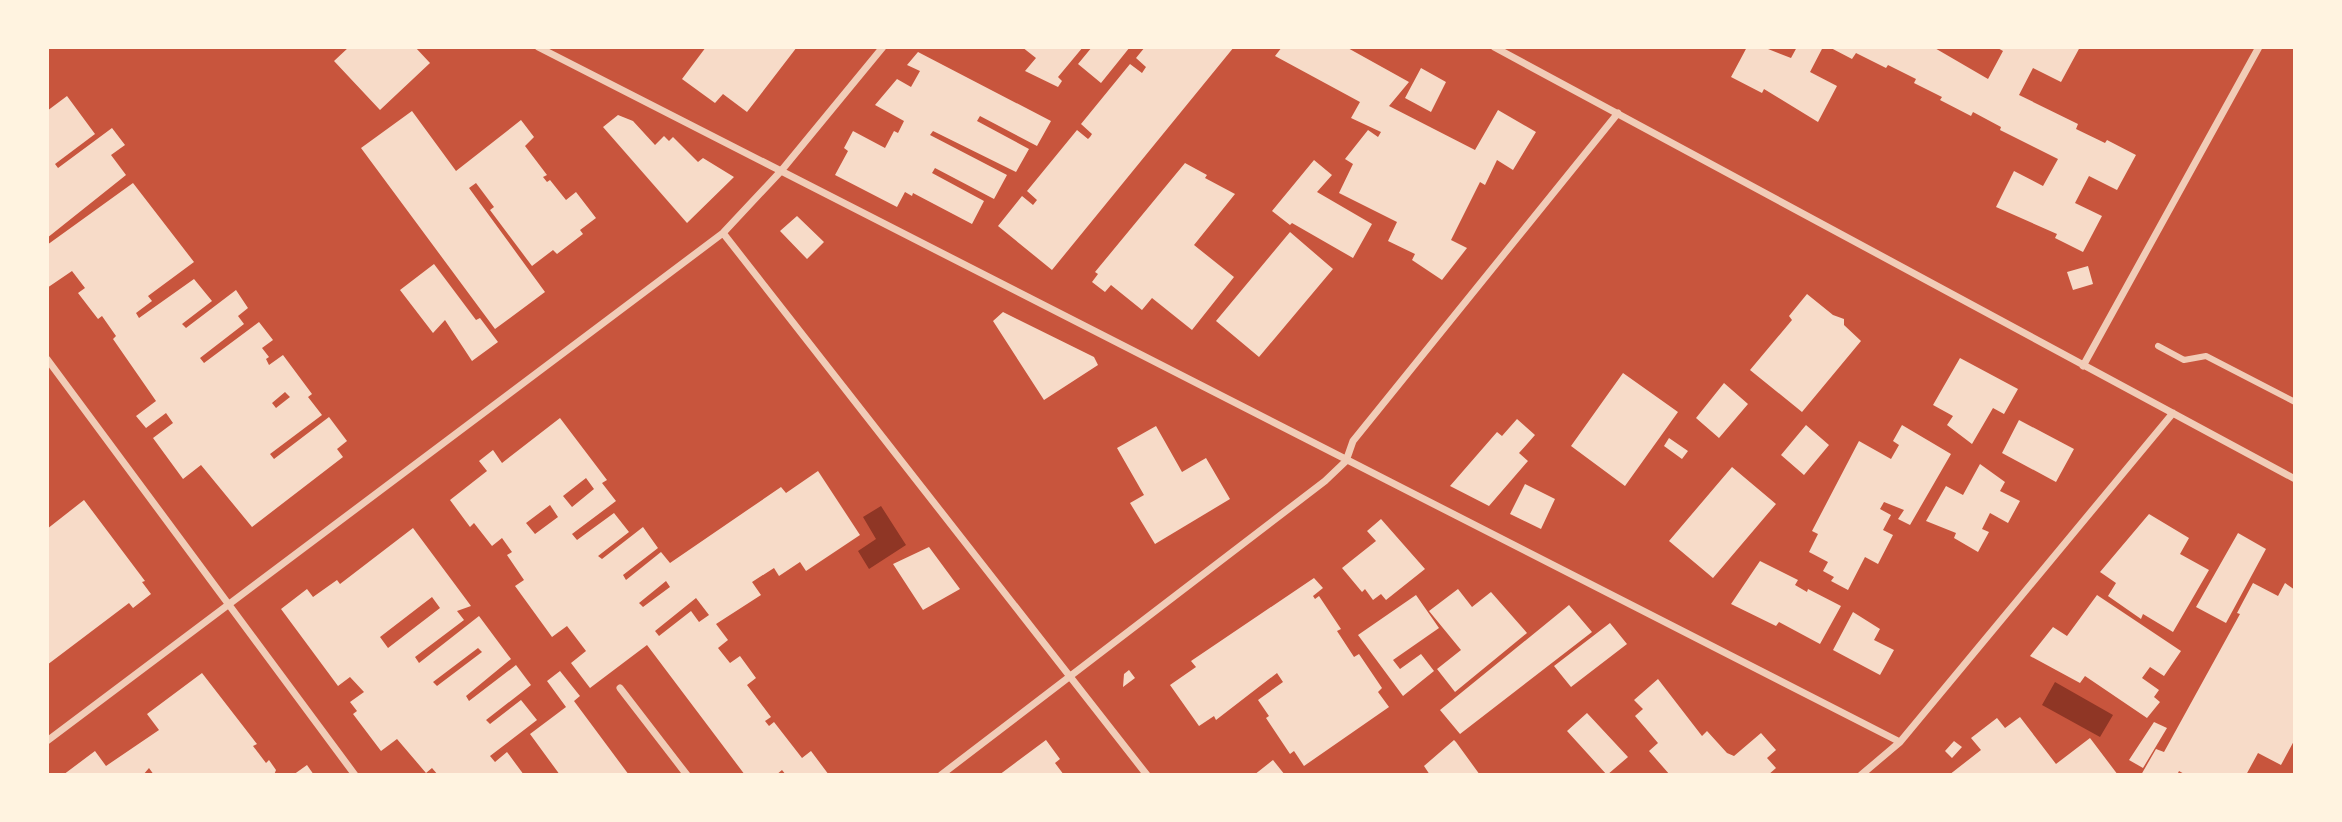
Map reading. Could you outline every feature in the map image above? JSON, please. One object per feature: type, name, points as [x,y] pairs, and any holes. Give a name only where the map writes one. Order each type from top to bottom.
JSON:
[{"type":"street","points":[[538,47],[1900,742]]},
{"type":"street","points":[[47,741],[723,233],[781,171],[883,47]]},
{"type":"street","points":[[1494,47],[2295,479]]},
{"type":"street","points":[[2083,366],[2259,47]]},
{"type":"street","points":[[941,775],[1325,481],[1346,461],[1353,440],[1618,113]]},
{"type":"street","points":[[723,233],[1072,675],[1147,775]]},
{"type":"street","points":[[2158,346],[2184,360],[2206,356],[2295,402]]},
{"type":"street","points":[[47,359],[226,605],[355,775]]},
{"type":"street","points":[[1861,775],[1900,742],[2173,413]]},
{"type":"street","points":[[620,688],[687,775]]},
{"type":"shaded area","points":[[881,506],[906,545],[869,569],[858,551],[876,539],[863,517]]},
{"type":"shaded area","points":[[2055,682],[2113,715],[2100,737],[2042,705]]},
{"type":"building","points":[[349,47],[415,47],[430,63],[380,110],[334,61]]},
{"type":"building","points":[[706,47],[797,47],[747,112],[723,94],[715,103],[682,79]]},
{"type":"building","points":[[1022,47],[1083,47],[1058,77],[1062,81],[1058,87],[1025,71],[1036,58]]},
{"type":"building","points":[[1092,47],[1130,47],[1101,83],[1078,64]]},
{"type":"building","points":[[1145,47],[1234,47],[1052,270],[998,226],[1022,196],[1033,205],[1037,200],[1027,191],[1077,130],[1088,139],[1090,137],[1092,134],[1081,124],[1130,64],[1142,73],[1146,67],[1136,58]]},
{"type":"building","points":[[1282,47],[1346,47],[1409,82],[1389,106],[1475,150],[1498,110],[1536,132],[1513,170],[1497,160],[1485,185],[1480,182],[1451,240],[1467,248],[1442,280],[1412,260],[1415,254],[1388,241],[1397,222],[1339,193],[1353,164],[1345,159],[1368,130],[1378,137],[1381,132],[1351,118],[1360,102],[1275,56]]},
{"type":"building","points":[[1747,47],[1763,47],[1791,58],[1797,47],[1823,47],[1810,72],[1837,86],[1818,122],[1764,89],[1762,93],[1731,77]]},
{"type":"building","points":[[1829,47],[1933,47],[1988,79],[2003,51],[1996,47],[2080,47],[2061,82],[2033,68],[2019,95],[2078,124],[2076,129],[2105,143],[2107,140],[2136,155],[2117,190],[2089,176],[2075,203],[2102,216],[2083,252],[2055,238],[2057,234],[1996,207],[2014,171],[2043,186],[2058,159],[2000,130],[2001,127],[1973,112],[1971,116],[1940,100],[1942,97],[1914,83],[1916,79],[1888,65],[1886,68],[1856,53],[1852,59]]},
{"type":"building","points":[[918,52],[1051,121],[1037,146],[980,116],[977,121],[1029,149],[1016,172],[933,131],[930,135],[1007,175],[994,199],[935,168],[932,173],[984,201],[972,224],[913,193],[912,196],[905,192],[897,207],[835,175],[848,151],[844,148],[853,131],[885,148],[894,131],[898,133],[904,121],[875,105],[897,79],[911,87],[920,71],[907,65]]},
{"type":"building","points":[[1421,68],[1446,82],[1431,112],[1405,98]]},
{"type":"building","points":[[67,96],[95,134],[55,164],[58,168],[112,128],[125,145],[111,155],[126,175],[47,238],[47,111]]},
{"type":"building","points":[[412,111],[456,171],[521,120],[534,137],[525,146],[547,175],[543,177],[547,182],[550,180],[566,200],[576,192],[596,218],[580,230],[583,234],[557,254],[553,250],[532,266],[490,210],[494,207],[476,183],[469,188],[545,292],[495,329],[361,148]]},
{"type":"building","points":[[618,115],[633,121],[655,145],[664,136],[669,141],[673,137],[698,162],[703,158],[734,177],[687,223],[603,127]]},
{"type":"building","points":[[1314,160],[1332,175],[1317,192],[1372,224],[1353,258],[1292,223],[1290,225],[1272,211]]},
{"type":"building","points":[[1185,163],[1207,175],[1205,178],[1235,194],[1194,245],[1234,277],[1192,330],[1152,298],[1142,310],[1111,285],[1105,292],[1092,282],[1098,274],[1095,272]]},
{"type":"building","points":[[133,183],[194,262],[148,296],[152,301],[136,313],[139,318],[194,279],[212,301],[182,324],[186,328],[236,290],[248,308],[238,316],[244,324],[200,358],[204,363],[259,322],[273,340],[262,348],[269,357],[266,359],[269,365],[283,355],[312,394],[308,397],[322,415],[270,454],[274,459],[329,417],[347,441],[337,449],[343,457],[252,527],[201,465],[183,479],[153,438],[173,423],[166,413],[146,428],[136,416],[156,401],[113,339],[116,336],[102,316],[98,319],[78,293],[85,288],[72,271],[47,288],[47,245]],"holes":[[[285,392],[290,397],[276,408],[272,403]]]},
{"type":"building","points":[[797,216],[824,242],[807,259],[780,231]]},
{"type":"building","points":[[1290,232],[1333,269],[1259,357],[1216,321]]},
{"type":"building","points":[[434,264],[476,320],[480,318],[498,342],[472,361],[445,320],[433,333],[400,290]]},
{"type":"building","points":[[2088,266],[2093,284],[2073,290],[2067,272]]},
{"type":"building","points":[[1807,294],[1833,315],[1844,319],[1844,325],[1861,341],[1802,412],[1750,370],[1792,320],[1789,316]]},
{"type":"building","points":[[1003,312],[1094,357],[1098,365],[1044,400],[993,321]]},
{"type":"building","points":[[1960,358],[2018,389],[2004,414],[1993,408],[1972,444],[1947,425],[1953,416],[1933,405]]},
{"type":"building","points":[[1623,373],[1678,412],[1625,486],[1571,446]]},
{"type":"building","points":[[1724,383],[1748,404],[1719,438],[1696,418]]},
{"type":"building","points":[[560,418],[607,480],[602,483],[616,501],[572,534],[577,540],[614,513],[629,532],[598,556],[602,559],[643,527],[658,548],[623,575],[626,580],[661,552],[670,563],[781,487],[786,493],[818,471],[860,535],[806,571],[800,562],[779,576],[774,568],[752,582],[761,595],[716,624],[728,640],[718,648],[730,663],[740,656],[756,678],[747,685],[771,717],[765,721],[769,726],[774,722],[802,758],[811,751],[829,775],[786,775],[782,770],[776,775],[745,775],[647,645],[590,688],[571,663],[586,651],[567,626],[552,637],[515,586],[524,580],[507,555],[512,552],[502,538],[492,546],[474,523],[470,527],[450,500],[487,471],[479,461],[493,450],[502,463]],"holes":[[[586,478],[594,489],[572,507],[563,496]],[[550,505],[558,517],[535,534],[526,523]],[[666,581],[670,587],[643,607],[639,603]],[[696,598],[709,615],[699,622],[691,611],[659,636],[655,631]]]},
{"type":"building","points":[[1517,419],[1535,435],[1519,453],[1528,461],[1489,506],[1450,486],[1497,432],[1502,436]]},
{"type":"building","points":[[2019,420],[2074,449],[2056,482],[2002,453]]},
{"type":"building","points":[[1806,425],[1829,445],[1804,475],[1781,455]]},
{"type":"building","points":[[1902,425],[1951,454],[1910,525],[1898,519],[1904,510],[1884,502],[1880,509],[1891,515],[1883,530],[1893,535],[1878,564],[1865,557],[1848,590],[1831,581],[1834,577],[1823,571],[1828,562],[1809,552],[1818,534],[1812,531],[1859,441],[1891,459],[1899,445],[1893,441]]},
{"type":"building","points":[[1156,426],[1182,472],[1206,458],[1230,499],[1155,544],[1130,503],[1144,495],[1117,448]]},
{"type":"building","points":[[1669,438],[1688,451],[1682,459],[1664,446]]},
{"type":"building","points":[[1980,464],[2005,482],[2000,491],[2020,501],[2008,523],[1990,513],[1982,529],[1989,532],[1978,552],[1954,538],[1956,533],[1926,521],[1946,486],[1963,495]]},
{"type":"building","points":[[1732,467],[1776,504],[1713,578],[1669,541]]},
{"type":"building","points":[[1525,484],[1555,499],[1541,529],[1510,514]]},
{"type":"building","points":[[84,500],[145,581],[142,582],[151,594],[133,608],[129,603],[47,665],[47,529]]},
{"type":"building","points":[[2149,514],[2189,538],[2180,554],[2209,570],[2173,632],[2143,614],[2141,619],[2108,596],[2116,583],[2100,572]]},
{"type":"building","points":[[1381,519],[1425,569],[1386,600],[1381,594],[1373,600],[1365,589],[1362,592],[1342,568],[1376,541],[1367,531]]},
{"type":"building","points":[[413,528],[471,606],[457,611],[464,620],[415,657],[419,663],[479,616],[511,659],[466,696],[469,701],[516,665],[531,685],[486,720],[490,724],[521,700],[537,720],[490,756],[495,762],[507,752],[524,775],[438,775],[432,768],[426,773],[397,739],[381,751],[353,714],[357,711],[350,702],[364,692],[350,677],[338,686],[281,609],[307,589],[313,597],[337,580],[340,584]],"holes":[[[432,597],[440,608],[388,648],[380,637]],[[478,648],[482,652],[437,686],[433,682]]]},
{"type":"building","points":[[2238,533],[2266,549],[2226,623],[2196,607]]},
{"type":"building","points":[[929,547],[960,589],[923,610],[893,564]]},
{"type":"building","points":[[1760,561],[1798,580],[1795,585],[1807,592],[1808,589],[1841,606],[1820,644],[1779,622],[1776,626],[1731,604]]},
{"type":"building","points":[[1314,578],[1323,588],[1313,596],[1315,599],[1319,596],[1341,629],[1337,631],[1354,657],[1359,654],[1382,688],[1378,692],[1389,707],[1304,766],[1294,751],[1290,754],[1266,718],[1269,716],[1258,700],[1283,682],[1277,673],[1216,720],[1214,716],[1199,726],[1170,685],[1196,667],[1191,661]]},
{"type":"building","points":[[2253,583],[2278,596],[2285,583],[2295,590],[2295,739],[2281,765],[2258,753],[2246,775],[2186,775],[2179,771],[2177,775],[2141,775],[2156,749],[2164,752],[2240,614],[2237,613]]},
{"type":"building","points":[[1458,589],[1472,607],[1491,592],[1527,633],[1455,692],[1437,669],[1461,650],[1429,611]]},
{"type":"building","points":[[1416,595],[1439,628],[1393,660],[1400,669],[1421,654],[1434,671],[1403,696],[1358,635]]},
{"type":"building","points":[[2097,595],[2181,651],[2164,676],[2150,667],[2142,678],[2159,690],[2154,697],[2160,702],[2147,718],[2085,676],[2080,683],[2030,656],[2053,627],[2067,636]]},
{"type":"building","points":[[1569,605],[1592,632],[1460,734],[1440,710]]},
{"type":"building","points":[[1853,612],[1880,629],[1874,640],[1894,650],[1880,675],[1833,650]]},
{"type":"building","points":[[1610,623],[1627,644],[1571,687],[1554,666]]},
{"type":"building","points":[[1129,670],[1135,678],[1123,687],[1124,674]]},
{"type":"building","points":[[560,671],[580,696],[574,701],[629,775],[560,775],[530,734],[566,707],[547,681]]},
{"type":"building","points":[[202,673],[257,744],[253,746],[266,763],[269,760],[276,770],[274,775],[154,775],[149,768],[143,775],[63,775],[95,751],[106,766],[159,730],[147,714]]},
{"type":"building","points":[[1658,679],[1702,736],[1707,731],[1727,753],[1734,756],[1761,733],[1776,750],[1767,758],[1776,768],[1768,775],[1670,775],[1649,751],[1658,743],[1635,716],[1643,709],[1634,700]]},
{"type":"building","points":[[1587,713],[1628,757],[1607,775],[1567,731]]},
{"type":"building","points":[[2020,717],[2056,764],[2090,738],[2118,775],[1949,775],[1981,750],[1971,738],[1997,718],[2005,728]]},
{"type":"building","points":[[2154,722],[2167,728],[2143,768],[2129,760]]},
{"type":"building","points":[[1046,740],[1060,759],[1055,763],[1064,775],[999,775]]},
{"type":"building","points":[[1454,740],[1480,775],[1430,775],[1424,766]]},
{"type":"building","points":[[1954,741],[1962,747],[1952,758],[1945,751]]},
{"type":"building","points":[[1273,760],[1285,775],[1254,775]]},
{"type":"building","points":[[307,765],[314,775],[293,775]]}]
